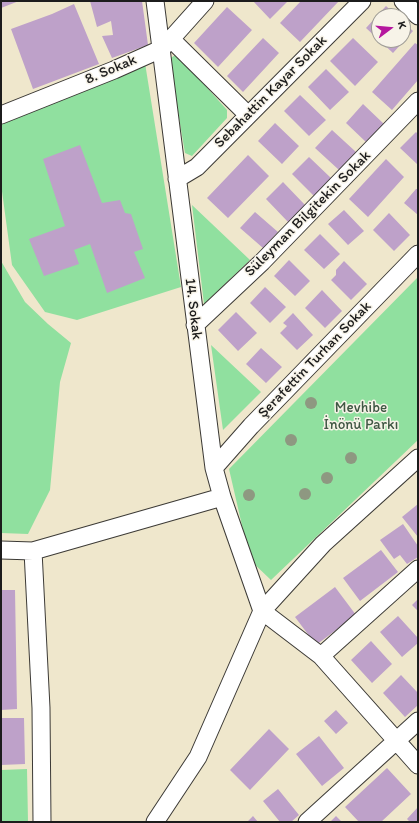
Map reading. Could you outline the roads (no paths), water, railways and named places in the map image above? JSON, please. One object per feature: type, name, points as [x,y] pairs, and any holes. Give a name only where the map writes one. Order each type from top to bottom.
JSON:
[{"type":"street","name":"14. Sokak","points":[[155,1],[166,44],[177,179],[214,468],[222,497],[262,611]]},
{"type":"street","name":"8. Sokak","points":[[1,115],[114,70],[166,44],[205,1]]},
{"type":"street","name":"Sebahattin Kayar Sokak","points":[[177,179],[197,167],[362,1]]},
{"type":"street","points":[[403,1],[418,16]]},
{"type":"street","points":[[166,44],[248,116]]},
{"type":"street","name":"Süleyman Bilgitekin Sokak","points":[[195,325],[262,262],[418,101]]},
{"type":"street","name":"Şerafettin Turhan Sokak","points":[[214,468],[251,426],[418,254]]},
{"type":"street","points":[[155,822],[198,758],[262,611],[323,544],[418,458]]},
{"type":"street","points":[[1,550],[33,551],[222,497]]},
{"type":"street","points":[[33,551],[41,708],[42,822]]},
{"type":"street","points":[[321,656],[418,569]]},
{"type":"street","points":[[262,611],[321,656],[418,765]]},
{"type":"street","points":[[307,822],[418,722]]},
{"type":"park label","name":"Mevhibe İnönü Parkı","points":[[361,416]]}]
